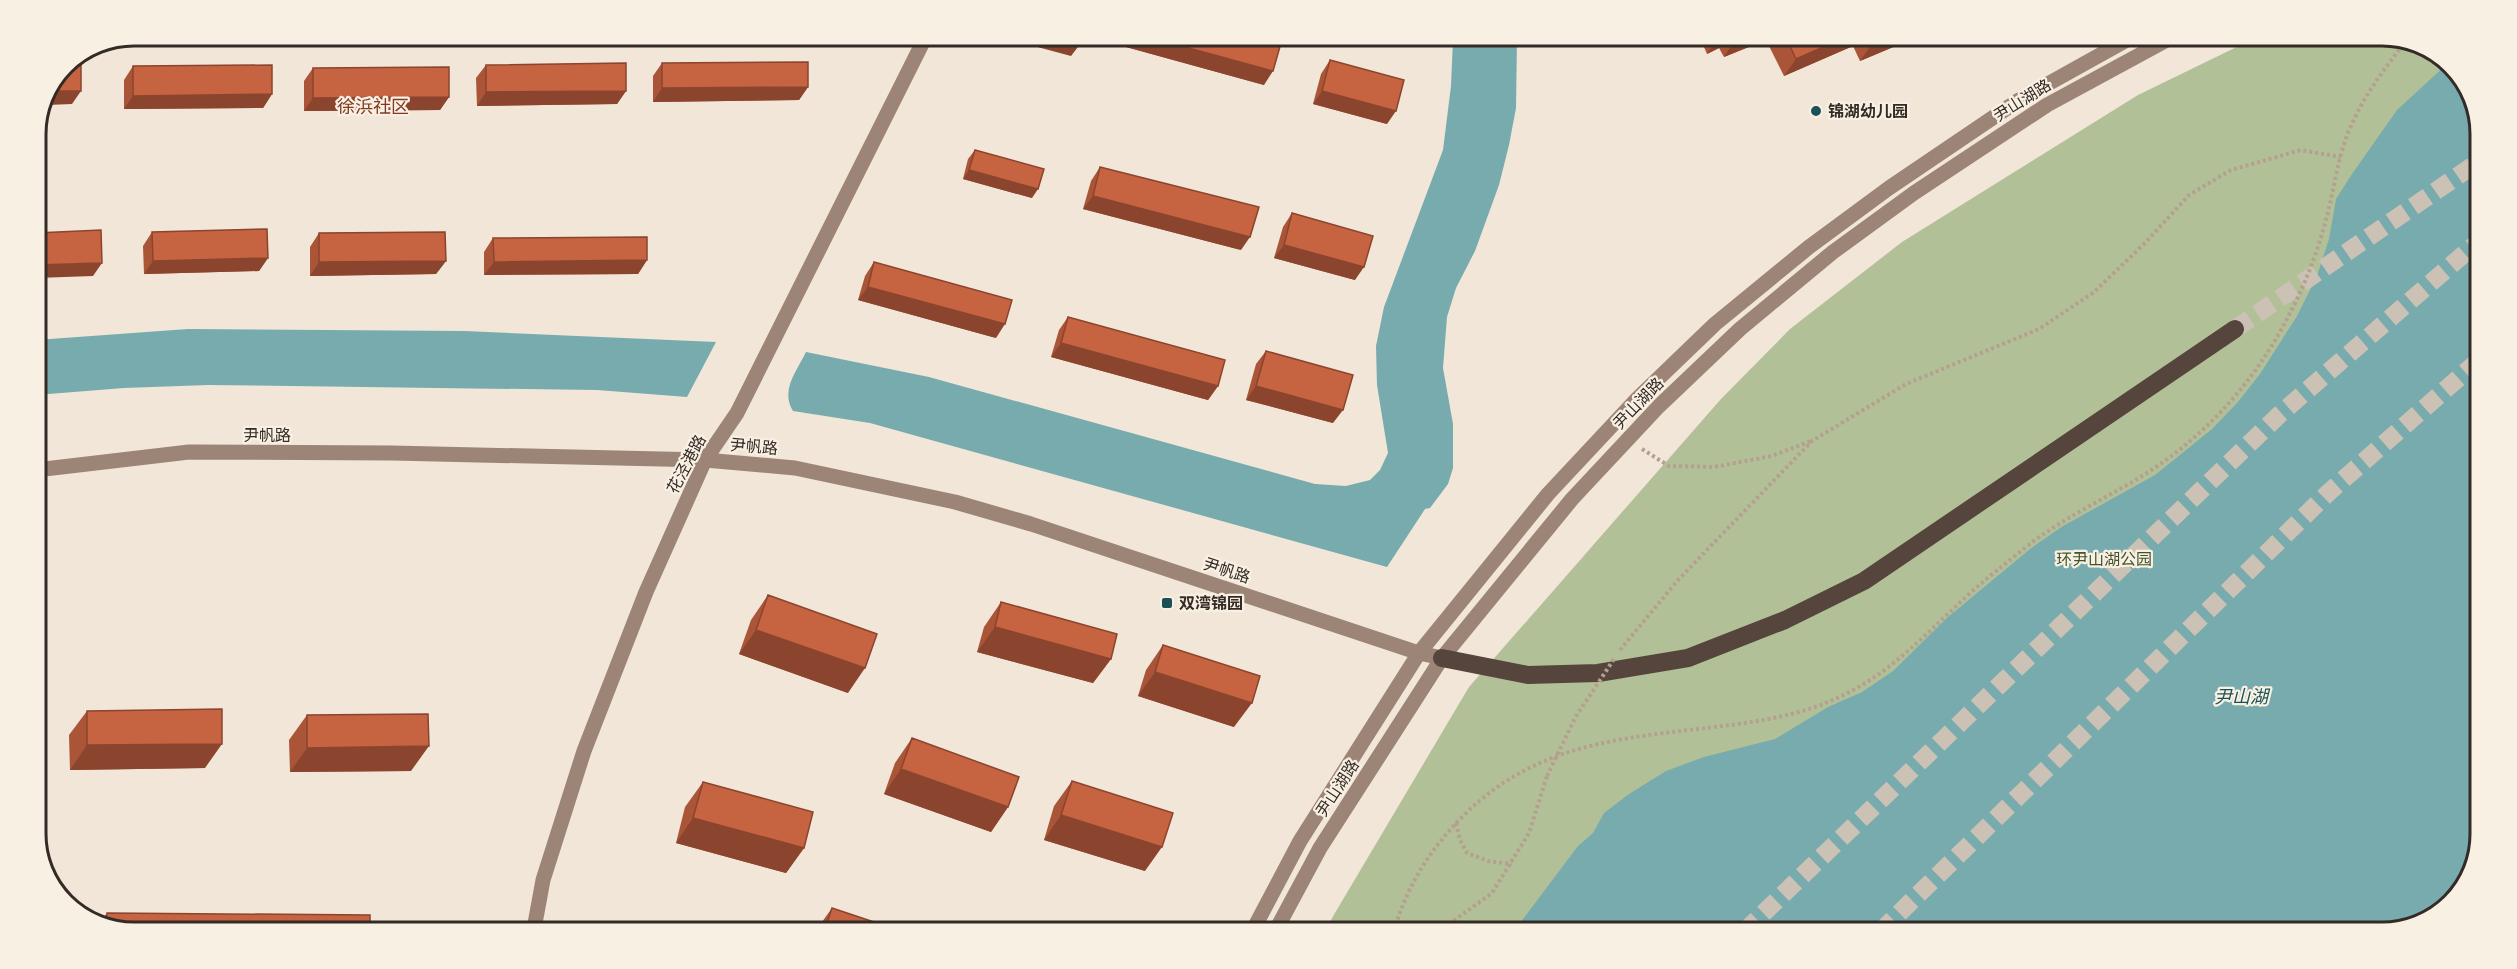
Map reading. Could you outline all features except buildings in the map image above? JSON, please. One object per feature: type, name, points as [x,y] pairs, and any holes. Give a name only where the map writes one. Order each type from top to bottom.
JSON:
[{"type":"highway","points":[[1442,658],[1528,675],[1598,673],[1688,658],[1785,620],[1864,581],[2235,329]]},
{"type":"main road","name":"花泾港路","points":[[535,922],[543,880],[584,751],[646,592],[705,459],[737,414],[921,46]]},
{"type":"main road","name":"尹山湖路","points":[[1257,922],[1300,841],[1419,652],[1548,494],[1635,401],[1715,324],[1809,247],[1889,188],[2019,100],[2116,46]]},
{"type":"main road","name":"尹山湖路","points":[[1280,922],[1320,848],[1442,658],[1572,499],[1659,406],[1740,328],[1833,252],[1914,193],[2047,105],[2156,46]]},
{"type":"main road","name":"尹帆路","points":[[46,469],[189,452],[705,459],[795,468],[955,502],[1032,524],[1442,658]]},
{"type":"path","points":[[1397,922],[1402,903],[1426,858],[1456,823],[1502,783],[1537,762],[1584,746],[1777,718],[1817,708],[1856,689],[1895,663],[1952,609],[2049,530],[2157,466],[2191,440],[2233,399],[2262,360],[2288,317],[2316,254],[2351,126],[2376,78],[2400,48]]},
{"type":"path","points":[[1628,440],[1669,466],[1703,466],[1772,456],[1812,441],[1906,384],[1972,354],[2039,329],[2094,292],[2145,243],[2189,195],[2231,170],[2301,150],[2341,157]]},
{"type":"path","points":[[1452,922],[1492,893],[1512,864],[1529,833],[1547,776],[1575,718],[1619,651],[1678,580],[1812,441]]},
{"type":"path","points":[[1456,823],[1460,840],[1467,853],[1488,861],[1512,864]]},
{"type":"green space","name":"环尹山湖公园","points":[[2239,46],[2383,46],[2411,51],[2432,61],[2445,72],[2459,90],[2468,111],[2470,128],[2470,835],[2466,863],[2452,888],[2441,901],[2422,913],[2394,922],[1330,922],[1469,687],[1721,399],[1790,329],[1902,242],[2138,95]]},
{"type":"water","points":[[1453,46],[1517,46],[1516,108],[1499,185],[1475,251],[1456,288],[1447,317],[1443,368],[1453,424],[1453,468],[1448,484],[1430,508],[1425,509],[1387,567],[870,423],[793,411],[789,403],[791,381],[806,352],[929,377],[1315,484],[1346,486],[1370,480],[1380,470],[1388,453],[1377,385],[1376,346],[1384,307],[1443,150],[1451,86]]},
{"type":"water","name":"尹山湖","points":[[2442,69],[2459,90],[2468,111],[2470,128],[2470,835],[2466,863],[2452,888],[2441,901],[2422,913],[2394,922],[1521,922],[1578,846],[1593,833],[1604,813],[1629,794],[1666,771],[1704,757],[1775,739],[1828,707],[1862,692],[1893,671],[1948,617],[2030,549],[2063,526],[2155,475],[2212,429],[2260,374],[2297,316],[2317,276],[2329,239],[2336,199],[2397,110]]},
{"type":"water","points":[[188,329],[465,331],[716,342],[687,397],[597,390],[208,385],[46,394],[46,339]]},
{"type":"tunnel","points":[[2235,329],[2470,168]]},
{"type":"tunnel","points":[[1754,922],[2279,415],[2470,249]]},
{"type":"tunnel","points":[[1890,922],[2328,493],[2470,368]]},
{"type":"place","name":"锦湖幼儿园","points":[[1816,111]]},
{"type":"place","name":"双湾锦园","points":[[1167,603]]},
{"type":"district","name":"徐浜社区","points":[[373,107]]}]
